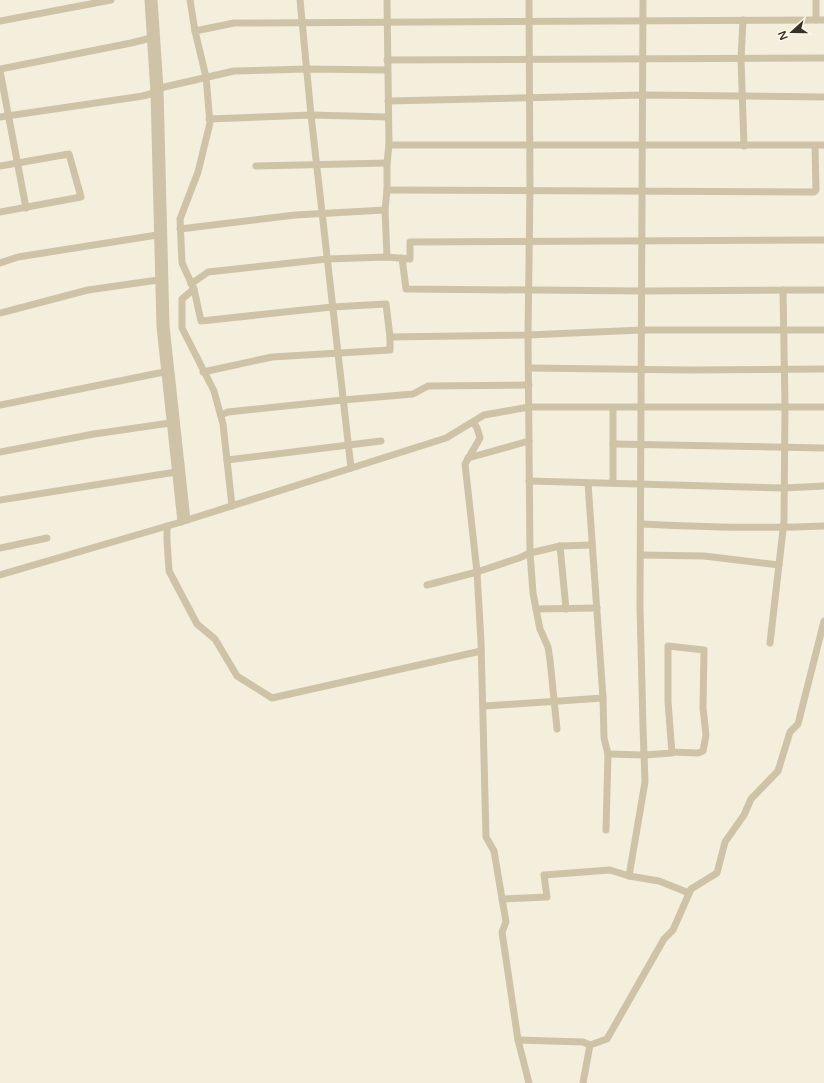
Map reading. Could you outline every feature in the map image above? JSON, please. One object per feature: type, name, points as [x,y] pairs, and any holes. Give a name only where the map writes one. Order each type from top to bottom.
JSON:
[{"type":"street","points":[[0,21],[110,0]]},
{"type":"street","points":[[148,0],[157,91],[157,235],[160,327],[176,472],[184,521]]},
{"type":"street","points":[[154,0],[166,326],[184,521]]},
{"type":"street","points":[[190,0],[195,31],[206,77],[210,123],[198,172],[180,219],[180,229],[182,263],[193,287],[201,321],[332,307],[386,304],[390,337],[390,350],[272,357],[203,372]]},
{"type":"street","points":[[300,0],[310,115],[350,468]]},
{"type":"street","points":[[387,0],[389,145],[385,210],[387,257]]},
{"type":"street","points":[[529,0],[530,242],[528,291],[528,385],[530,553],[533,593],[536,609],[540,629],[548,647],[557,729]]},
{"type":"street","points":[[629,876],[645,782],[640,621],[642,484],[643,0]]},
{"type":"street","points":[[195,31],[234,23],[820,20],[816,0]]},
{"type":"street","points":[[743,20],[742,59],[744,146]]},
{"type":"street","points":[[26,208],[0,70],[151,38]]},
{"type":"street","points":[[387,60],[824,58]]},
{"type":"street","points":[[0,117],[142,96],[206,77],[234,71],[306,69],[387,70]]},
{"type":"street","points":[[388,101],[643,96],[824,97]]},
{"type":"street","points":[[209,119],[310,115],[388,117]]},
{"type":"street","points":[[389,145],[824,146]]},
{"type":"street","points":[[387,190],[814,192],[816,190],[815,146]]},
{"type":"street","points":[[0,166],[69,154],[81,198],[0,212]]},
{"type":"street","points":[[256,166],[387,163]]},
{"type":"street","points":[[180,229],[295,215],[385,210]]},
{"type":"street","points":[[0,263],[18,257],[157,235]]},
{"type":"street","points":[[232,506],[221,415],[214,391],[203,372],[182,328],[182,299],[208,272],[327,259],[387,257],[410,259],[410,242],[824,240]]},
{"type":"street","points":[[402,258],[406,289],[528,291],[824,290]]},
{"type":"street","points":[[0,313],[88,290],[158,280]]},
{"type":"street","points":[[770,643],[783,528],[785,406],[782,290]]},
{"type":"street","points":[[390,337],[528,335],[642,330],[824,330]]},
{"type":"street","points":[[529,368],[824,369]]},
{"type":"street","points":[[0,405],[164,372]]},
{"type":"street","points":[[221,415],[228,412],[413,394],[428,386],[528,385]]},
{"type":"street","points":[[0,575],[168,526],[446,438],[484,415],[529,407],[824,407]]},
{"type":"street","points":[[613,408],[613,483]]},
{"type":"street","points":[[473,422],[477,428],[480,438],[465,464],[477,572],[484,706],[486,837],[494,851],[506,922],[502,932],[518,1040],[529,1083]]},
{"type":"street","points":[[0,452],[94,434],[170,423]]},
{"type":"street","points":[[227,460],[381,441]]},
{"type":"street","points":[[468,458],[529,441]]},
{"type":"street","points":[[613,444],[824,448]]},
{"type":"street","points":[[0,500],[176,472]]},
{"type":"street","points":[[529,481],[784,488],[824,486]]},
{"type":"street","points":[[588,483],[603,698],[604,738],[608,754],[606,830]]},
{"type":"street","points":[[641,524],[733,528],[824,526]]},
{"type":"street","points":[[168,526],[167,540],[169,571],[197,624],[215,639],[237,676],[272,698],[481,651]]},
{"type":"street","points":[[0,548],[47,538]]},
{"type":"street","points":[[427,585],[477,572],[530,553],[560,546],[592,545]]},
{"type":"street","points":[[560,546],[566,609]]},
{"type":"street","points":[[641,555],[704,556],[779,565]]},
{"type":"street","points":[[536,609],[597,608]]},
{"type":"street","points":[[518,1040],[583,1042],[590,1045],[607,1039],[664,939],[673,930],[690,889],[717,873],[725,842],[744,815],[751,800],[778,771],[790,732],[798,724],[824,621]]},
{"type":"street","points":[[608,754],[644,755],[672,752],[698,753],[703,751],[706,735],[704,708],[704,650],[668,646],[668,702],[672,752]]},
{"type":"street","points":[[484,706],[554,700],[603,698]]},
{"type":"street","points":[[502,899],[547,898],[544,875],[610,870],[629,876],[659,881],[689,893]]},
{"type":"street","points":[[583,1083],[590,1045]]}]
